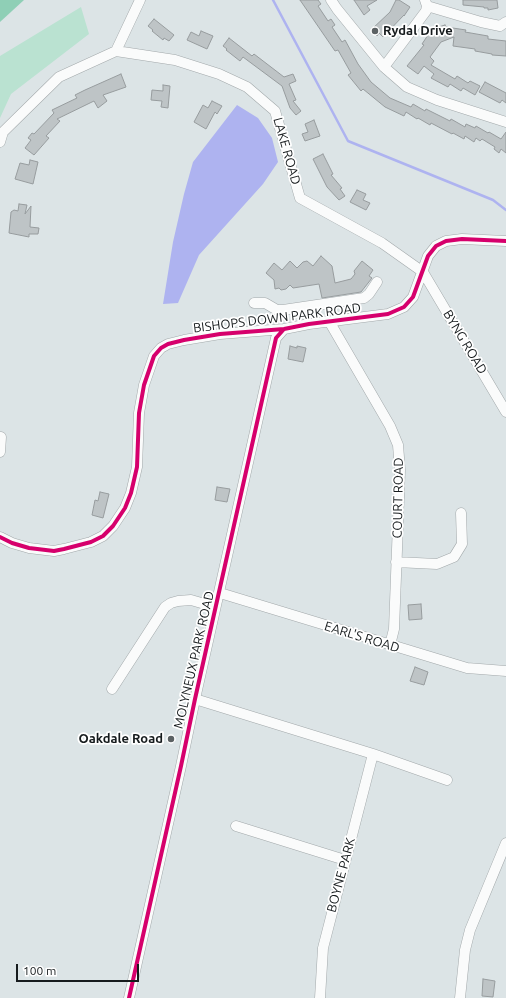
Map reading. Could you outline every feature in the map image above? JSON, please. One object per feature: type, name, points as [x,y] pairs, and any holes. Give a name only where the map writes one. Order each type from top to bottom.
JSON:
[{"type":"street","points":[[0,142],[2,132],[59,77],[116,51],[140,0]]},
{"type":"street","points":[[331,0],[384,67],[407,87],[437,100],[506,122]]},
{"type":"street","points":[[384,67],[426,11],[426,3],[481,22],[500,26],[506,22]]},
{"type":"street","name":"LAKE ROAD","points":[[116,51],[175,60],[219,74],[247,87],[275,111],[300,198],[382,243],[423,272]]},
{"type":"street","points":[[423,272],[428,256],[432,250],[441,243],[462,239],[506,241]]},
{"type":"street","name":"BISHOPS DOWN PARK ROAD","points":[[0,536],[12,543],[29,548],[54,551],[91,542],[103,536],[113,526],[125,508],[131,493],[137,467],[139,412],[144,385],[154,356],[161,348],[168,344],[184,340],[220,334],[284,329],[308,324],[388,314],[404,307],[413,297],[423,272]]},
{"type":"street","name":"BYNG ROAD","points":[[423,272],[506,412]]},
{"type":"street","points":[[254,304],[265,303],[277,310],[364,298],[369,294],[377,282]]},
{"type":"street","points":[[304,307],[308,324]]},
{"type":"street","name":"COURT ROAD","points":[[329,321],[390,426],[398,446],[400,470],[394,629],[390,645]]},
{"type":"street","name":"MOLYNEUX PARK ROAD","points":[[129,998],[181,766],[194,699],[215,607],[220,593],[276,338],[284,329]]},
{"type":"street","points":[[0,452],[1,437]]},
{"type":"street","points":[[396,562],[437,564],[454,558],[462,544],[461,513]]},
{"type":"street","name":"EARL'S ROAD","points":[[220,593],[467,668],[506,671]]},
{"type":"street","points":[[112,689],[165,607],[178,601],[191,600],[215,607]]},
{"type":"street","points":[[194,699],[373,754],[446,780]]},
{"type":"street","name":"BOYNE PARK","points":[[320,998],[323,948],[373,754]]},
{"type":"street","points":[[236,826],[345,860]]},
{"type":"street","points":[[460,998],[465,950],[470,930],[506,843]]},
{"type":"green space","points":[[0,0],[24,0],[0,22]]},
{"type":"green space","points":[[81,7],[89,34],[11,94],[0,118],[0,56]]},
{"type":"water","points":[[237,105],[258,118],[272,138],[278,162],[263,184],[199,255],[178,303],[163,304],[173,242],[193,162]]},
{"type":"building","points":[[300,0],[318,0],[321,4],[318,6],[328,21],[331,19],[335,25],[332,27],[342,42],[345,40],[358,64],[371,82],[390,98],[411,107],[413,104],[425,111],[426,109],[450,121],[451,119],[465,127],[466,124],[475,128],[476,126],[501,139],[506,132],[506,153],[501,149],[499,153],[494,149],[495,147],[482,139],[480,141],[476,138],[474,142],[465,136],[464,139],[431,123],[430,125],[406,112],[404,116],[385,107],[363,89],[361,91],[348,75],[351,73],[338,50],[335,51]]},
{"type":"building","points":[[354,0],[377,0],[367,6],[370,10],[364,15]]},
{"type":"building","points":[[396,0],[399,0],[410,7],[404,16],[383,37],[379,33],[377,36],[371,30],[390,12]]},
{"type":"building","points":[[463,0],[497,0],[498,8],[488,10],[488,8],[484,7],[463,5]]},
{"type":"building","points":[[154,19],[174,35],[169,41],[164,38],[163,40],[148,26]]},
{"type":"building","points":[[445,25],[446,27],[466,30],[465,32],[488,36],[488,39],[506,41],[506,56],[492,55],[475,51],[475,49],[453,46],[454,37],[441,42],[430,57],[434,61],[431,65],[455,79],[457,76],[468,83],[470,81],[480,86],[475,95],[463,88],[461,91],[450,84],[448,87],[431,78],[434,74],[424,66],[418,74],[407,66],[424,45],[422,44],[432,29]]},
{"type":"building","points":[[201,31],[213,36],[207,49],[187,40],[191,32],[199,36]]},
{"type":"building","points":[[229,38],[252,56],[254,54],[284,77],[293,74],[296,81],[289,84],[296,100],[293,101],[301,111],[296,115],[290,108],[282,86],[243,57],[240,61],[226,50],[227,49],[223,46]]},
{"type":"building","points":[[121,74],[126,87],[103,95],[107,101],[98,108],[94,101],[57,119],[60,121],[46,136],[49,138],[34,155],[25,148],[31,140],[28,138],[32,133],[34,134],[54,113],[52,110],[77,98],[75,95]]},
{"type":"building","points":[[485,82],[506,93],[506,103],[502,100],[500,103],[479,92]]},
{"type":"building","points":[[163,85],[170,86],[168,108],[161,107],[162,101],[151,100],[152,90],[163,91]]},
{"type":"building","points":[[212,101],[222,106],[217,114],[215,112],[206,129],[194,122],[203,105],[208,108]]},
{"type":"building","points":[[314,120],[320,136],[305,141],[302,134],[308,132],[305,124]]},
{"type":"building","points":[[323,154],[333,174],[331,175],[342,188],[340,189],[345,196],[339,200],[327,187],[313,159]]},
{"type":"building","points":[[30,160],[38,162],[33,184],[15,179],[20,163],[29,165]]},
{"type":"building","points":[[357,190],[366,194],[363,200],[370,203],[366,210],[350,202]]},
{"type":"building","points":[[19,204],[27,205],[25,214],[31,206],[30,227],[39,228],[38,234],[29,234],[29,237],[9,233],[11,212],[14,210],[18,211]]},
{"type":"building","points":[[321,256],[332,266],[335,283],[351,279],[355,274],[354,271],[362,261],[373,270],[369,276],[372,278],[361,292],[322,298],[319,284],[293,288],[290,285],[286,289],[275,289],[274,280],[266,273],[274,263],[282,270],[290,261],[297,268],[303,262],[307,261],[313,266]]},
{"type":"building","points":[[290,346],[306,348],[303,362],[288,359]]},
{"type":"building","points":[[217,487],[230,489],[227,502],[215,500]]},
{"type":"building","points":[[100,492],[109,494],[103,518],[92,515],[95,500],[98,501]]},
{"type":"building","points":[[421,604],[422,619],[409,620],[408,605]]},
{"type":"building","points":[[415,667],[428,672],[424,685],[410,681]]},
{"type":"building","points":[[483,979],[495,981],[493,997],[482,996]]},
{"type":"waterway","points":[[273,0],[348,141],[493,200],[506,210]]},
{"type":"cycle path","points":[[0,537],[12,543],[29,548],[54,551],[91,542],[103,536],[113,526],[125,508],[131,493],[137,467],[139,413],[144,385],[154,356],[161,348],[168,344],[184,340],[220,334],[284,329],[309,324],[388,314],[404,307],[413,297],[428,256],[436,246],[446,241],[462,239],[506,241]]},
{"type":"cycle path","points":[[129,998],[276,338],[284,329]]},
{"type":"place","name":"Rydal Drive","points":[[375,31]]},
{"type":"place","name":"Oakdale Road","points":[[171,739]]}]
